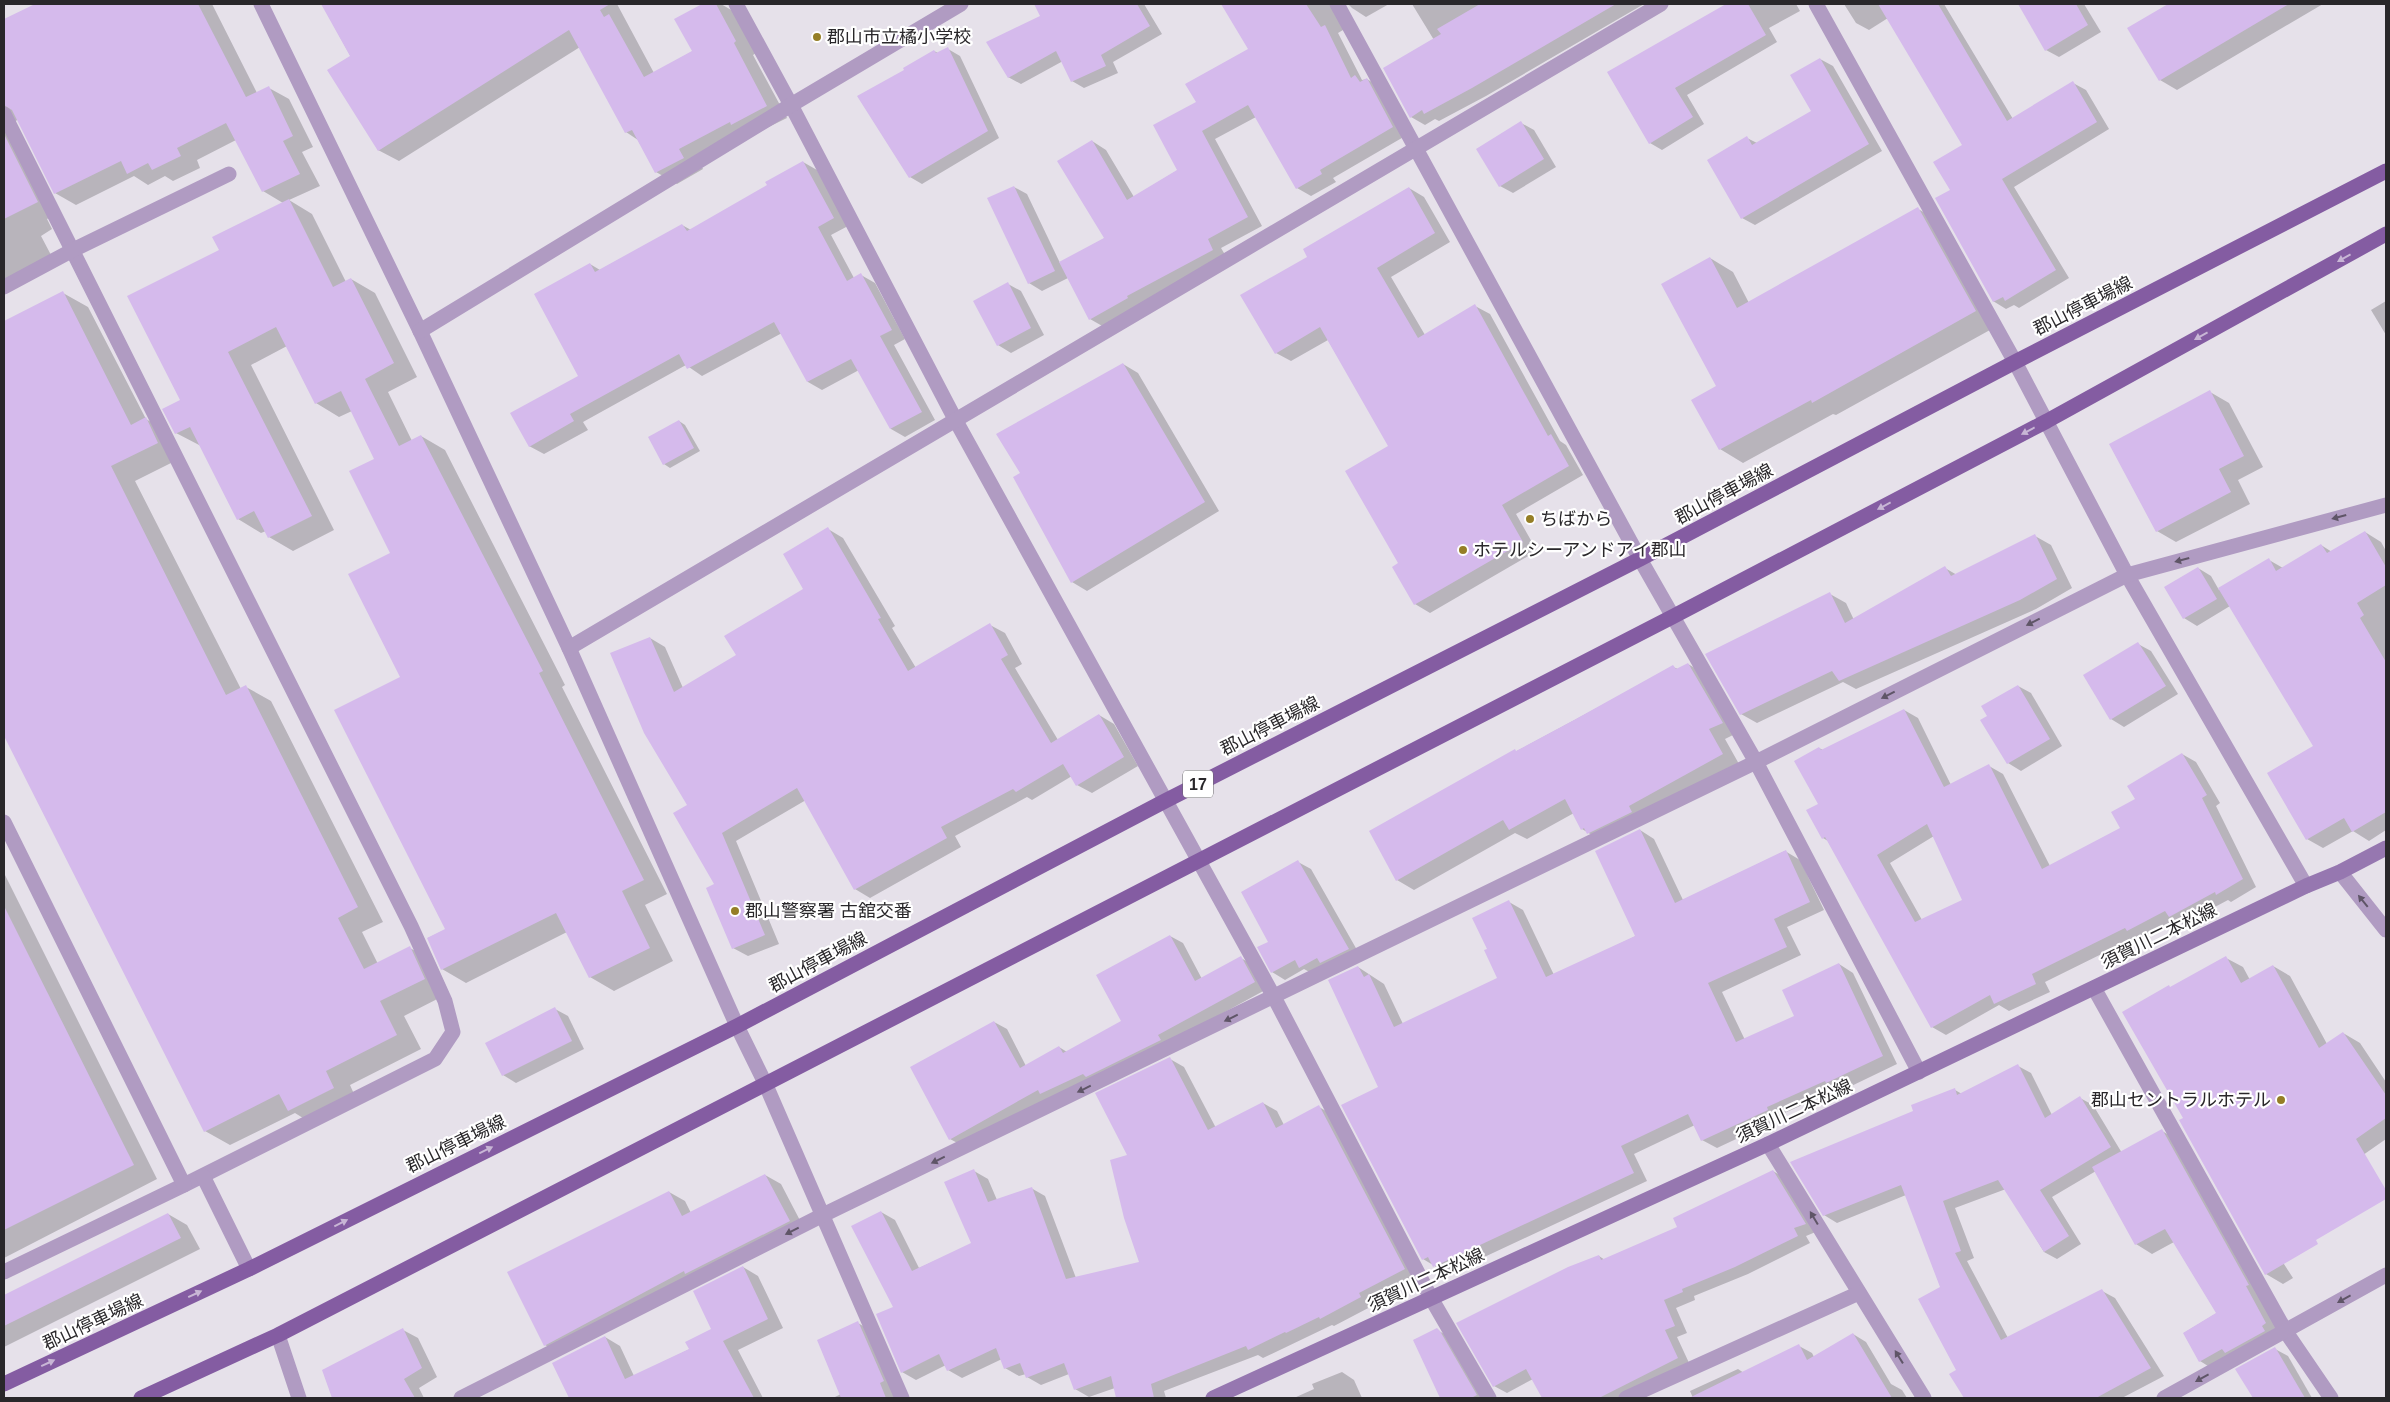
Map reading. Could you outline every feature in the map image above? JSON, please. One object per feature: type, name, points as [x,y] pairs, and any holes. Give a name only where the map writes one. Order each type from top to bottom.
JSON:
[{"type":"main road","name":"郡山停車場線","points":[[4,1384],[249,1269],[737,1026],[1165,801],[1640,559],[2015,362],[2386,171]]},
{"type":"main road","points":[[141,1398],[278,1335],[1674,616],[2047,421],[2386,234]]},
{"type":"main road","name":"須賀川二本松線","points":[[1213,1398],[1768,1144],[2306,886],[2340,872],[2386,848]]},
{"type":"street","points":[[261,4],[420,331],[569,648],[737,1026],[765,1083],[902,1398]]},
{"type":"street","points":[[736,4],[791,105],[956,421],[1274,997],[1431,1298],[1489,1398]]},
{"type":"street","points":[[420,331],[791,105],[962,4]]},
{"type":"street","points":[[1337,4],[1640,559],[1756,762],[1919,1072]]},
{"type":"street","points":[[569,648],[1661,4]]},
{"type":"street","points":[[1816,4],[2015,362],[2126,575],[2306,886]]},
{"type":"street","points":[[4,114],[411,926],[445,1001],[453,1032],[435,1059],[184,1186],[4,1272]]},
{"type":"street","points":[[4,287],[72,250],[229,174]]},
{"type":"street","points":[[461,1398],[823,1215],[1756,762],[2126,575],[2386,504]]},
{"type":"street","points":[[4,822],[184,1186]]},
{"type":"street","points":[[2340,872],[2386,930]]},
{"type":"street","points":[[2094,988],[2286,1332],[2332,1398]]},
{"type":"street","points":[[1768,1144],[1924,1398]]},
{"type":"street","points":[[203,1176],[249,1269]]},
{"type":"street","points":[[2164,1398],[2386,1275]]},
{"type":"street","points":[[1626,1398],[1859,1293]]},
{"type":"street","points":[[278,1335],[299,1398]]},
{"type":"building","points":[[35,4],[198,4],[246,97],[269,86],[293,136],[283,141],[300,174],[262,192],[226,123],[177,148],[181,156],[152,170],[148,163],[127,174],[121,161],[54,194],[12,110],[4,105],[4,19]]},
{"type":"building","points":[[321,4],[610,4],[600,10],[604,17],[609,14],[644,77],[692,51],[674,19],[702,4],[716,4],[767,106],[731,125],[730,122],[679,149],[684,158],[655,173],[632,130],[625,133],[569,30],[378,151],[327,70],[350,56]]},
{"type":"building","points":[[1034,4],[1137,4],[1150,26],[1101,55],[1106,66],[1071,82],[1056,51],[1008,78],[986,42],[1040,16]]},
{"type":"building","points":[[1221,4],[1306,4],[1321,27],[1325,25],[1351,78],[1355,75],[1360,82],[1367,78],[1393,127],[1320,170],[1322,174],[1296,189],[1248,105],[1202,131],[1248,217],[1208,239],[1213,250],[1127,296],[1128,298],[1089,320],[1059,262],[1104,238],[1057,161],[1092,140],[1127,200],[1177,170],[1153,125],[1196,102],[1185,84],[1248,49]]},
{"type":"building","points":[[1480,4],[1616,4],[1472,88],[1424,114],[1422,110],[1410,118],[1383,68],[1441,34],[1437,29]]},
{"type":"building","points":[[1726,4],[1748,4],[1766,35],[1675,88],[1693,117],[1649,144],[1607,72]]},
{"type":"building","points":[[1878,4],[1938,4],[2007,121],[2073,81],[2097,122],[2002,179],[2056,270],[2005,301],[2003,297],[1993,302],[1935,198],[1950,190],[1933,162],[1962,145]]},
{"type":"building","points":[[2018,4],[2076,4],[2088,25],[2045,51]]},
{"type":"building","points":[[2168,4],[2289,4],[2159,81],[2127,28]]},
{"type":"building","points":[[948,47],[988,131],[909,178],[857,96],[904,70],[903,68],[934,50],[936,53]]},
{"type":"building","points":[[1820,58],[1869,144],[1741,219],[1707,160],[1747,136],[1752,145],[1811,111],[1790,75]]},
{"type":"building","points":[[1521,121],[1544,159],[1499,187],[1476,149]]},
{"type":"building","points":[[4,134],[38,202],[4,219]]},
{"type":"building","points":[[803,161],[834,218],[818,227],[847,281],[861,273],[892,330],[880,336],[922,412],[890,429],[851,359],[807,382],[774,322],[687,369],[679,354],[570,414],[574,421],[529,447],[510,413],[578,376],[534,294],[590,263],[595,272],[682,224],[687,231],[767,185],[765,182]]},
{"type":"building","points":[[1014,186],[1055,271],[1028,284],[987,198]]},
{"type":"building","points":[[1409,187],[1435,233],[1377,268],[1418,338],[1475,304],[1548,436],[1551,434],[1569,466],[1502,505],[1523,542],[1414,605],[1392,567],[1398,563],[1345,471],[1388,446],[1320,327],[1275,354],[1240,295],[1307,257],[1303,249]]},
{"type":"building","points":[[289,199],[333,287],[351,278],[394,363],[365,379],[399,446],[421,435],[543,671],[539,673],[644,880],[622,891],[650,948],[589,978],[556,913],[441,970],[427,938],[445,929],[334,710],[400,677],[348,574],[390,553],[349,471],[374,459],[341,391],[315,404],[276,327],[228,352],[312,516],[268,538],[254,511],[237,520],[190,427],[175,434],[162,409],[180,400],[127,296],[219,250],[212,237]]},
{"type":"building","points":[[1918,207],[1976,311],[1812,403],[1811,400],[1719,450],[1691,400],[1716,386],[1661,284],[1710,257],[1737,308]]},
{"type":"building","points":[[1008,282],[1031,328],[997,346],[973,301]]},
{"type":"building","points":[[63,291],[131,425],[146,417],[158,443],[111,466],[226,695],[246,685],[358,907],[338,918],[364,969],[410,946],[425,979],[380,1001],[397,1035],[326,1071],[334,1088],[288,1111],[279,1094],[204,1132],[4,736],[4,321]]},
{"type":"building","points":[[1123,363],[1205,502],[1071,583],[1013,477],[1020,473],[996,434]]},
{"type":"building","points":[[2210,390],[2244,456],[2219,469],[2231,492],[2156,532],[2109,444]]},
{"type":"building","points":[[679,420],[694,448],[663,465],[648,437]]},
{"type":"building","points":[[828,527],[881,618],[878,619],[908,671],[990,623],[1008,655],[1001,659],[1051,743],[1099,714],[1124,757],[1076,786],[1063,764],[1016,792],[1013,789],[941,827],[947,838],[854,890],[797,788],[722,833],[765,935],[732,949],[706,888],[714,884],[673,813],[687,805],[644,733],[610,653],[650,637],[674,692],[736,655],[724,636],[803,589],[783,554]]},
{"type":"building","points":[[2365,531],[2386,567],[2386,585],[2357,603],[2364,615],[2360,618],[2386,662],[2386,812],[2352,832],[2344,818],[2306,840],[2267,773],[2313,746],[2218,588],[2269,558],[2276,571],[2321,544],[2327,553]]},
{"type":"building","points":[[2035,534],[2057,579],[2020,600],[1839,681],[1832,671],[1740,715],[1705,654],[1830,592],[1845,623],[1945,566],[1951,576]]},
{"type":"building","points":[[2198,567],[2217,599],[2183,619],[2164,587]]},
{"type":"building","points":[[2138,642],[2166,686],[2110,720],[2083,675]]},
{"type":"building","points":[[1688,663],[1723,723],[1709,729],[1723,754],[1629,806],[1632,812],[1587,834],[1584,828],[1581,830],[1565,799],[1509,830],[1503,820],[1396,881],[1369,831],[1515,749],[1516,751],[1673,665],[1676,669]]},
{"type":"building","points":[[2018,685],[2050,739],[2007,764],[1980,720],[1987,716],[1981,706]]},
{"type":"building","points":[[1904,709],[1944,787],[1989,764],[2042,869],[2120,828],[2111,812],[2135,799],[2127,786],[2182,753],[2207,795],[2202,798],[2243,879],[2216,895],[2215,892],[2169,917],[2165,911],[2127,931],[2125,928],[2032,974],[2036,984],[1994,1004],[1990,995],[1931,1028],[1825,837],[1822,839],[1806,810],[1818,804],[1794,761],[1819,747],[1821,750]],"holes":[[[1927,824],[1962,900],[1915,922],[1877,855]]]},
{"type":"building","points":[[1640,829],[1675,903],[1786,850],[1810,902],[1774,919],[1787,947],[1708,983],[1736,1042],[1794,1016],[1782,990],[1839,963],[1883,1056],[1826,1083],[1825,1081],[1767,1107],[1768,1110],[1701,1141],[1688,1114],[1621,1146],[1634,1173],[1433,1267],[1428,1257],[1422,1260],[1341,1105],[1378,1087],[1328,980],[1358,966],[1364,977],[1369,974],[1394,1027],[1497,978],[1484,950],[1487,949],[1472,918],[1509,900],[1546,977],[1635,936],[1595,851]]},
{"type":"building","points":[[1298,860],[1349,949],[1320,963],[1317,958],[1299,968],[1295,960],[1271,973],[1257,947],[1268,942],[1241,892]]},
{"type":"building","points":[[4,906],[134,1165],[4,1230]]},
{"type":"building","points":[[1170,935],[1195,981],[1241,956],[1255,982],[1158,1035],[1161,1040],[1086,1077],[1083,1074],[1040,1094],[1038,1090],[949,1140],[910,1067],[994,1021],[1020,1068],[1059,1046],[1063,1053],[1121,1021],[1096,975]]},
{"type":"building","points":[[2226,956],[2241,983],[2273,965],[2319,1048],[2343,1032],[2386,1095],[2386,1118],[2356,1139],[2386,1190],[2386,1199],[2316,1240],[2318,1244],[2265,1275],[2179,1120],[2183,1118],[2122,1012]]},
{"type":"building","points":[[555,1007],[572,1041],[502,1076],[485,1043]]},
{"type":"building","points":[[1170,1057],[1208,1130],[1263,1102],[1276,1128],[1319,1105],[1405,1269],[1359,1293],[1361,1297],[1320,1319],[1319,1317],[1248,1350],[1246,1346],[1151,1384],[1154,1398],[1116,1398],[1111,1376],[1074,1390],[1064,1363],[1026,1378],[1020,1363],[1004,1369],[996,1348],[947,1371],[939,1354],[901,1373],[876,1314],[893,1307],[851,1226],[881,1211],[912,1271],[971,1243],[944,1182],[974,1169],[988,1202],[1032,1187],[1066,1279],[1139,1262],[1124,1218],[1110,1160],[1127,1155],[1095,1093]]},
{"type":"building","points":[[2018,1064],[2045,1118],[2080,1096],[2111,1147],[2040,1190],[2069,1236],[2044,1252],[1998,1180],[1943,1201],[1961,1251],[1955,1253],[2001,1340],[2102,1289],[2151,1368],[2096,1398],[1964,1398],[1949,1374],[1956,1370],[1918,1299],[1940,1287],[1901,1185],[1823,1216],[1790,1162],[1913,1111],[1911,1105],[1955,1088],[1957,1095]]},
{"type":"building","points":[[2162,1129],[2249,1285],[2246,1286],[2266,1323],[2262,1326],[2265,1331],[2225,1353],[2222,1349],[2199,1362],[2183,1333],[2216,1313],[2165,1229],[2135,1245],[2092,1167]]},
{"type":"building","points":[[1773,1170],[1806,1224],[1794,1228],[1798,1236],[1735,1267],[1682,1289],[1683,1292],[1664,1300],[1675,1326],[1665,1330],[1678,1358],[1599,1398],[1542,1398],[1526,1369],[1493,1387],[1456,1323],[1568,1267],[1599,1255],[1601,1260],[1677,1227],[1673,1218]]},
{"type":"building","points":[[765,1174],[790,1221],[685,1274],[684,1271],[544,1346],[507,1272],[669,1191],[682,1216]]},
{"type":"building","points":[[168,1213],[181,1238],[4,1326],[4,1295]]},
{"type":"building","points":[[743,1266],[768,1319],[723,1341],[754,1398],[569,1398],[552,1363],[605,1336],[625,1379],[689,1349],[685,1342],[711,1329],[693,1291]]},
{"type":"building","points":[[858,1321],[884,1381],[880,1383],[886,1398],[841,1398],[817,1340]]},
{"type":"building","points":[[403,1328],[422,1368],[404,1379],[415,1398],[332,1398],[322,1370]]},
{"type":"building","points":[[1437,1328],[1477,1395],[1471,1398],[1440,1398],[1413,1340]]},
{"type":"building","points":[[1853,1333],[1892,1398],[1689,1398],[1799,1344],[1807,1360]]},
{"type":"building","points":[[2275,1347],[2305,1398],[2253,1398],[2235,1369]]},
{"type":"place","name":"郡山市立橘小学校","points":[[817,37]]},
{"type":"place","name":"ちばから","points":[[1530,519]]},
{"type":"place","name":"ホテルシーアンドアイ郡山","points":[[1463,550]]},
{"type":"place","name":"郡山警察署 古舘交番","points":[[735,911]]},
{"type":"place","name":"郡山セントラルホテル","points":[[2281,1100]]}]
